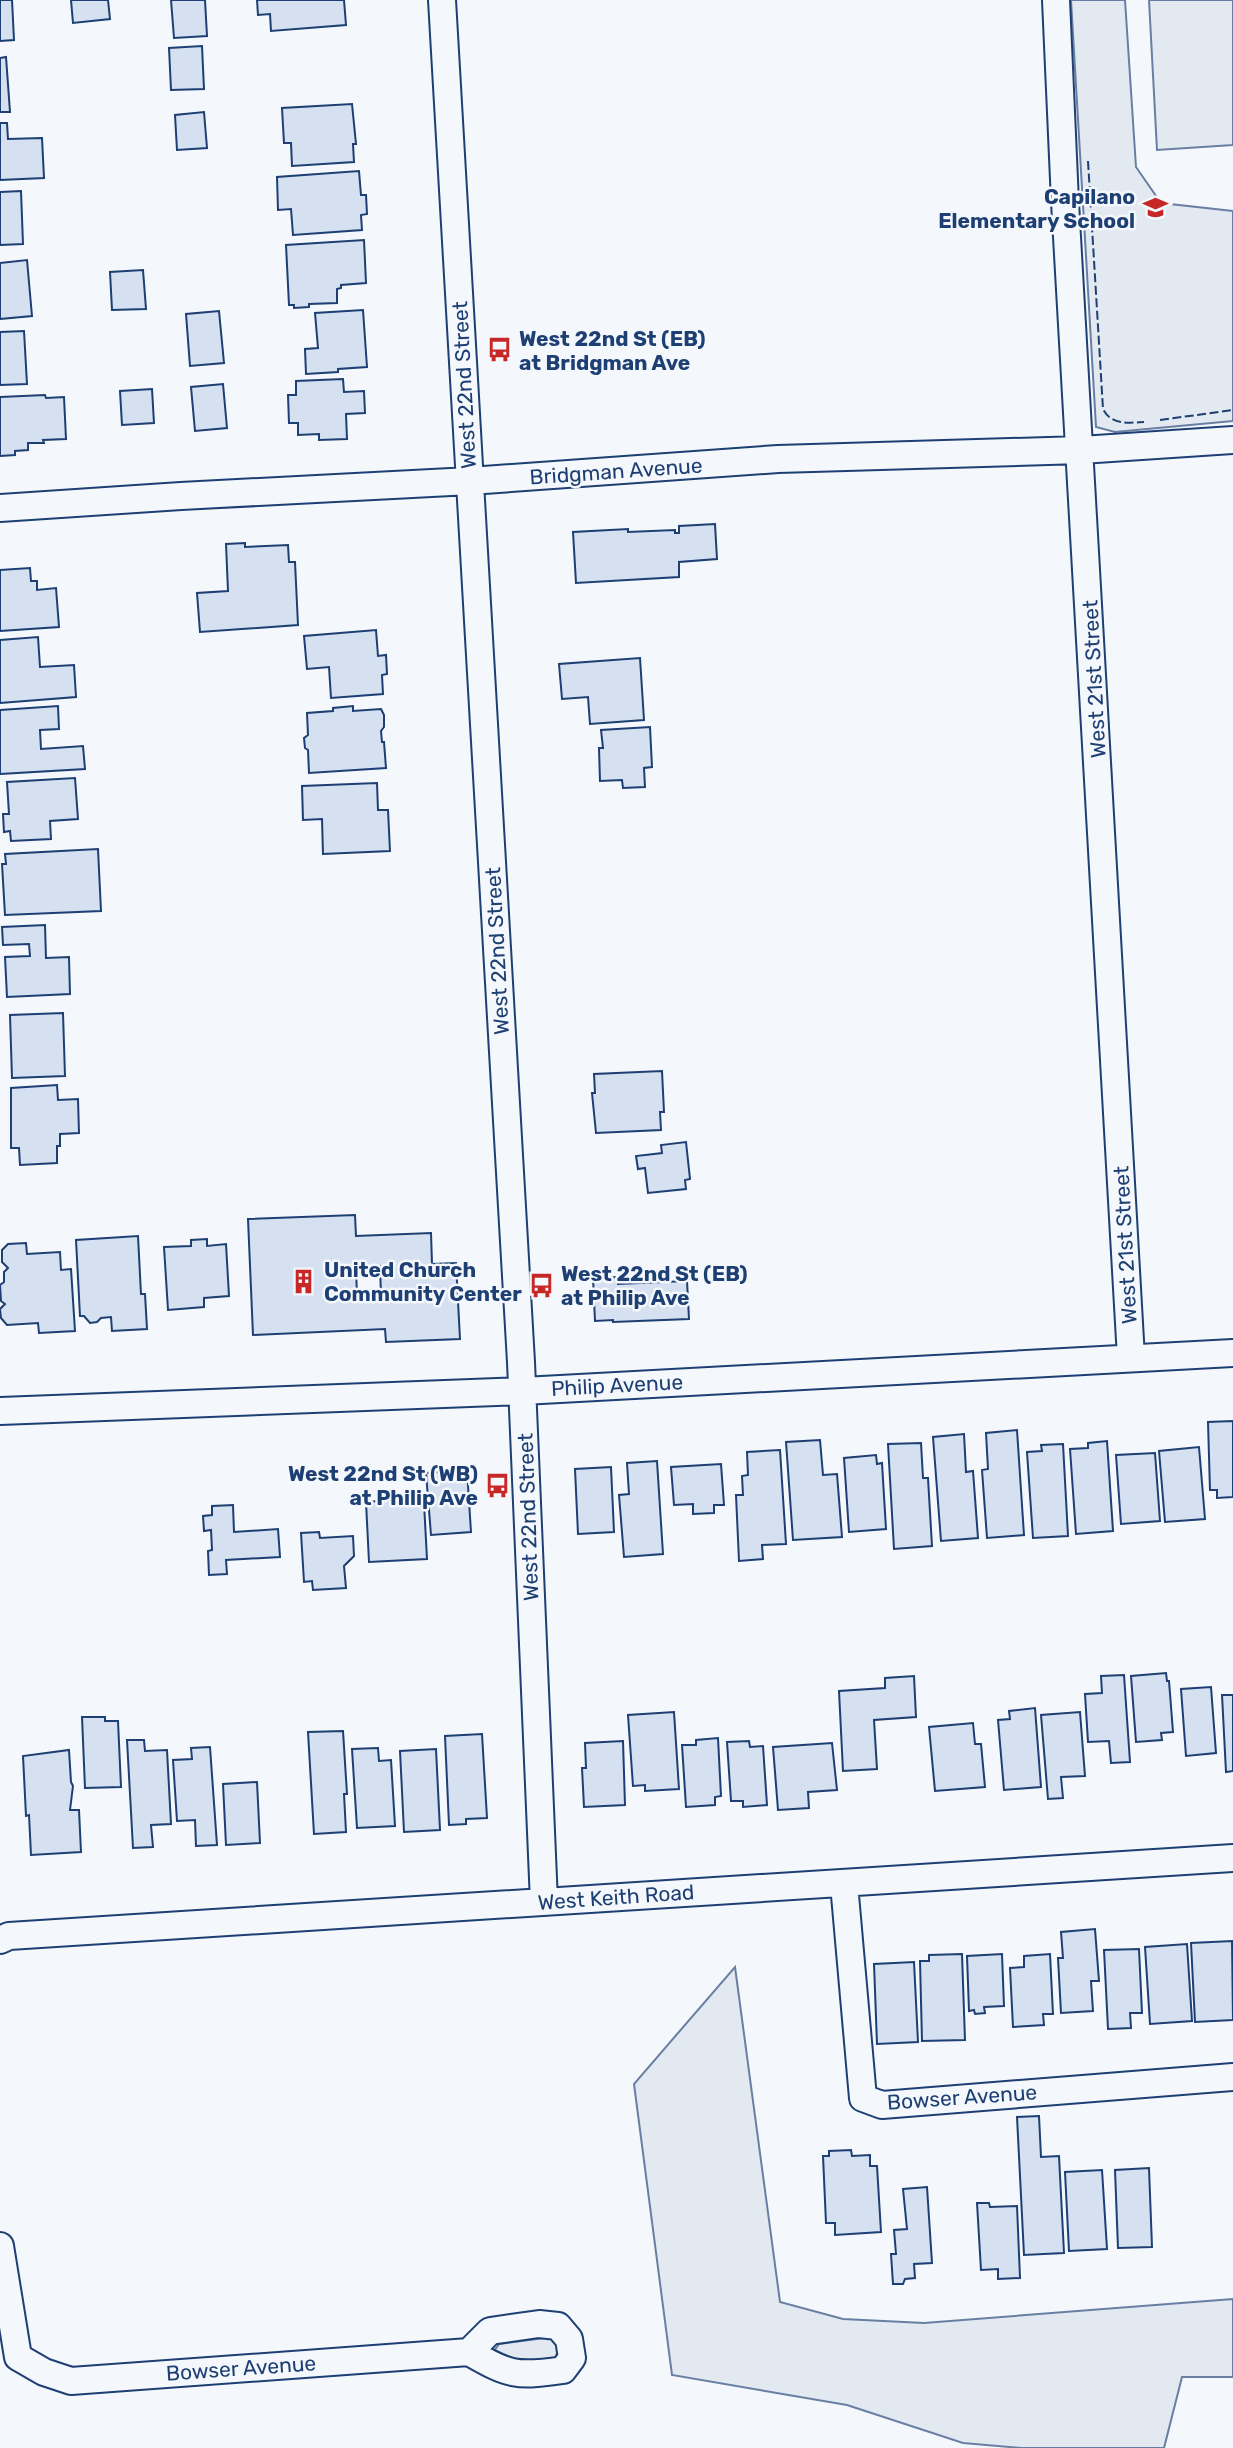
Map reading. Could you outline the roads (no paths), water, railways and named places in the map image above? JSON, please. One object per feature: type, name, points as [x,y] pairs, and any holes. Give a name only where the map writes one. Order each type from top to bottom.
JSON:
[{"type":"street","name":"West 22nd Street","points":[[442,0],[523,1391],[544,1902]]},
{"type":"street","name":"West 21st Street","points":[[1056,0],[1131,1358]]},
{"type":"street","name":"Bridgman Avenue","points":[[0,508],[470,481],[778,459],[1081,450],[1233,440]]},
{"type":"street","name":"Philip Avenue","points":[[0,1410],[523,1391],[1233,1353]]},
{"type":"street","name":"West Keith Road","points":[[0,1940],[9,1936],[1233,1858]]},
{"type":"street","name":"Bowser Avenue","points":[[844,1884],[863,2098],[882,2105],[1233,2077]]},
{"type":"street","name":"Bowser Avenue","points":[[0,2246],[18,2357],[44,2372],[71,2381],[469,2352]]},
{"type":"place","name":"Capilano Elementary School","points":[[1155,208]]},
{"type":"place","name":"West 22nd St (EB) at Bridgman Ave","points":[[499,350]]},
{"type":"place","name":"United Church Community Center","points":[[304,1281]]},
{"type":"place","name":"West 22nd St (EB) at Philip Ave","points":[[541,1285]]},
{"type":"place","name":"West 22nd St (WB) at Philip Ave","points":[[498,1485]]}]
